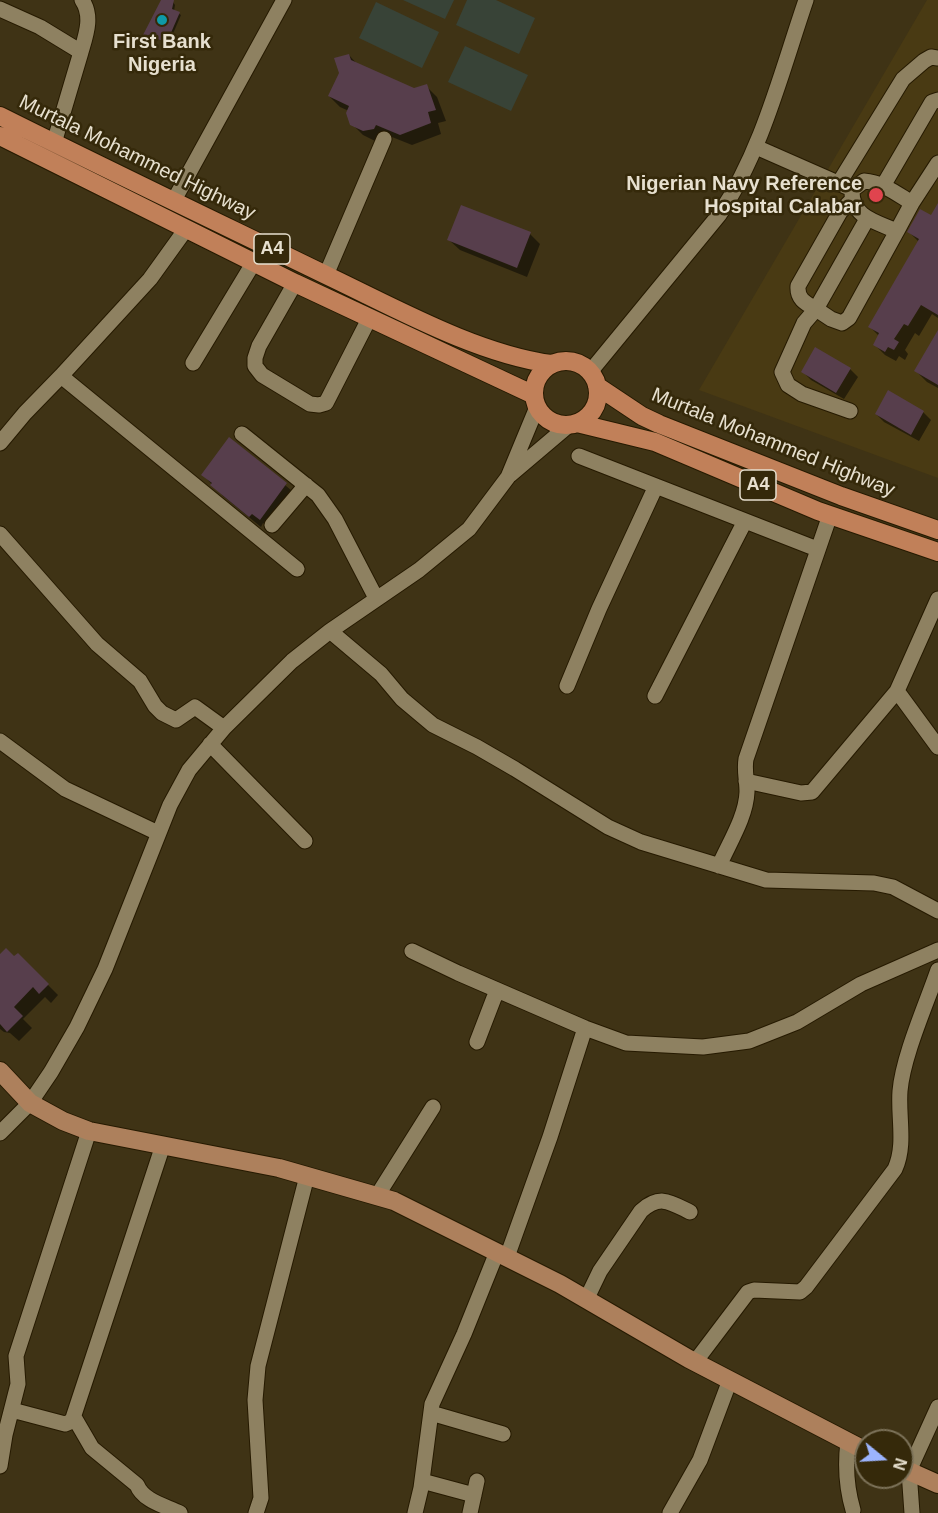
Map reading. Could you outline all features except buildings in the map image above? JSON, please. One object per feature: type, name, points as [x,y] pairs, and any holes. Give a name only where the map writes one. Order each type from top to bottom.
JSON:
[{"type":"highway","name":"Murtala Mohammed Highway","points":[[0,116],[407,314],[491,350],[525,360],[551,364]]},
{"type":"highway","name":"Murtala Mohammed Highway","points":[[0,136],[186,229],[370,317],[535,401]]},
{"type":"highway","name":"A4","points":[[551,364],[565,360],[575,362],[594,379]]},
{"type":"highway","points":[[535,401],[538,377],[543,369],[551,364]]},
{"type":"highway","name":"Murtala Mohammed Highway","points":[[594,379],[642,416],[658,424],[841,496],[938,530]]},
{"type":"highway","points":[[573,424],[585,418],[595,406],[598,396],[594,379]]},
{"type":"highway","name":"A4","points":[[535,401],[547,419],[561,425],[573,424],[655,442],[830,514],[938,552]]},
{"type":"main road","points":[[0,1071],[30,1103],[63,1121],[89,1131],[279,1168],[377,1196],[420,1213],[502,1254],[695,1362],[854,1445]]},
{"type":"main road","points":[[914,1473],[938,1484]]},
{"type":"street","points":[[54,143],[88,24],[88,12],[82,0]]},
{"type":"street","points":[[173,202],[284,0]]},
{"type":"street","points":[[594,379],[719,215],[736,189],[756,147],[806,0]]},
{"type":"street","points":[[0,9],[40,27],[81,52]]},
{"type":"street","points":[[938,58],[931,57],[924,61],[903,79],[840,212],[798,286],[797,293],[802,301],[842,323],[849,318],[912,203],[938,163]]},
{"type":"street","points":[[883,186],[932,102],[938,100]]},
{"type":"street","points":[[326,275],[384,140]]},
{"type":"street","points":[[756,147],[848,191],[856,209],[867,219],[897,231]]},
{"type":"street","points":[[848,191],[864,181],[872,181],[912,203]]},
{"type":"street","points":[[850,411],[802,394],[788,385],[782,372],[804,323],[816,309],[867,219]]},
{"type":"street","points":[[0,443],[150,279],[186,229]]},
{"type":"street","points":[[193,363],[254,262]]},
{"type":"street","points":[[296,282],[259,346],[255,366],[262,375],[310,404],[326,403],[370,317]]},
{"type":"street","points":[[61,376],[297,570]]},
{"type":"street","points":[[508,477],[535,401]]},
{"type":"street","points":[[0,1133],[30,1103],[64,1051],[96,989],[170,805],[189,770],[210,744],[292,661],[452,544],[482,513],[508,477],[573,424]]},
{"type":"street","points":[[242,434],[318,495],[334,519],[376,598]]},
{"type":"street","points":[[579,456],[818,549]]},
{"type":"street","points":[[272,525],[306,485]]},
{"type":"street","points":[[567,686],[599,609],[656,486]]},
{"type":"street","points":[[719,866],[740,819],[747,791],[744,770],[746,759],[830,514]]},
{"type":"street","points":[[655,696],[745,521]]},
{"type":"street","points":[[0,534],[97,644],[140,681],[155,706],[162,713],[176,720],[195,707],[224,728]]},
{"type":"street","points":[[746,781],[801,793],[812,792],[897,691],[938,599]]},
{"type":"street","points":[[330,631],[375,668],[402,699],[433,725],[506,764],[608,827],[641,842],[766,880],[874,883],[893,887],[938,911]]},
{"type":"street","points":[[897,691],[938,747]]},
{"type":"street","points":[[0,741],[65,789],[158,833]]},
{"type":"street","points":[[210,744],[305,841]]},
{"type":"street","points":[[412,951],[585,1028],[626,1043],[703,1047],[749,1041],[797,1022],[861,984],[938,950]]},
{"type":"street","points":[[695,1362],[748,1292],[754,1290],[800,1292],[806,1287],[895,1169],[901,1149],[900,1089],[907,1060],[938,970]]},
{"type":"street","points":[[477,1042],[497,990]]},
{"type":"street","points":[[415,1513],[422,1481],[432,1404],[502,1254],[550,1137],[585,1028]]},
{"type":"street","points":[[377,1196],[433,1107]]},
{"type":"street","points":[[0,1466],[4,1435],[18,1384],[16,1356],[89,1131]]},
{"type":"street","points":[[12,1410],[65,1424],[72,1421],[163,1145]]},
{"type":"street","points":[[256,1513],[261,1498],[255,1400],[258,1366],[307,1176]]},
{"type":"street","points":[[586,1299],[600,1270],[647,1205],[662,1200],[669,1201],[690,1212]]},
{"type":"street","points":[[670,1513],[700,1460],[730,1380]]},
{"type":"street","points":[[914,1452],[938,1407]]},
{"type":"street","points":[[431,1413],[503,1434]]},
{"type":"street","points":[[74,1417],[92,1448],[137,1485],[145,1497],[180,1513]]},
{"type":"street","points":[[848,1442],[845,1465],[847,1492],[853,1509]]},
{"type":"street","points":[[422,1481],[476,1488],[470,1513]]},
{"type":"street","points":[[908,1489],[912,1513]]},
{"type":"shaded area","name":"Nigerian Navy Reference Hospital Calabar","points":[[927,0],[938,0],[938,478],[699,390]]},
{"type":"green space","points":[[403,0],[454,0],[445,19]]},
{"type":"green space","points":[[467,0],[496,0],[535,18],[519,54],[456,25]]},
{"type":"green space","points":[[376,2],[439,32],[422,68],[359,38]]},
{"type":"green space","points":[[465,46],[528,75],[511,111],[448,82]]},
{"type":"place","name":"First Bank Nigeria","points":[[162,20]]},
{"type":"place","name":"Nigerian Navy Reference Hospital Calabar","points":[[876,195]]}]
